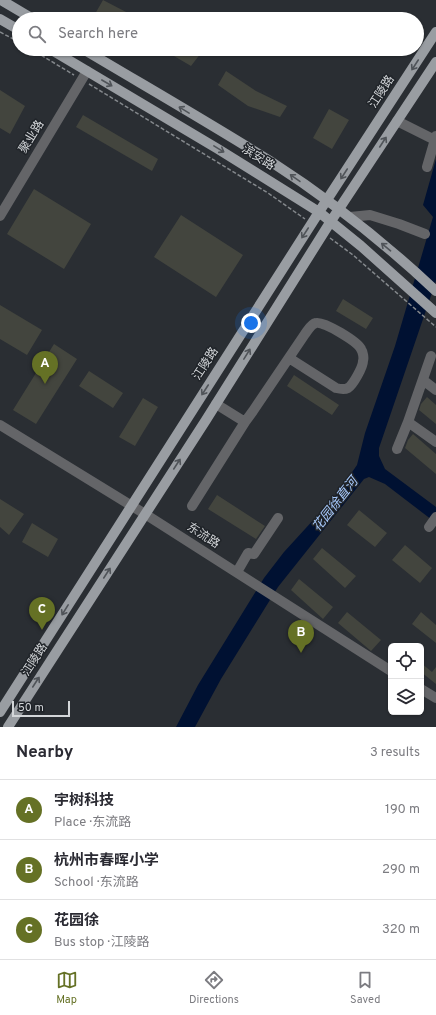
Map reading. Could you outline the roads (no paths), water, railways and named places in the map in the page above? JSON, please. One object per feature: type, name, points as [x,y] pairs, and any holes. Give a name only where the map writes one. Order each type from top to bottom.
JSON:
[{"type":"main road","points":[[1,0],[21,12]]},
{"type":"main road","points":[[0,19],[12,26]]},
{"type":"main road","name":"江陵路","points":[[424,50],[436,32]]},
{"type":"main road","name":"滨安路","points":[[59,56],[84,75],[218,149],[319,212],[436,313]]},
{"type":"main road","name":"滨安路","points":[[95,56],[270,161],[327,200],[416,272],[436,291]]},
{"type":"main road","name":"江陵路","points":[[0,712],[311,224],[420,56]]},
{"type":"main road","name":"江陵路","points":[[8,727],[216,404],[331,221],[436,62]]},
{"type":"street","name":"聚业路","points":[[0,216],[84,75]]},
{"type":"street","points":[[397,122],[435,138],[427,167]]},
{"type":"street","points":[[350,218],[370,215],[425,234]]},
{"type":"street","points":[[192,506],[245,422],[289,358],[312,325],[318,323],[326,324],[358,345],[362,350],[364,362],[354,382],[348,388],[342,389],[336,388],[289,358]]},
{"type":"street","points":[[397,449],[431,356]]},
{"type":"street","points":[[422,380],[436,390]]},
{"type":"street","points":[[216,404],[245,422]]},
{"type":"street","points":[[408,422],[436,442]]},
{"type":"street","name":"东流路","points":[[0,425],[145,514],[388,669]]},
{"type":"street","points":[[236,572],[248,553],[254,554],[260,547],[278,518]]},
{"type":"street","points":[[429,527],[436,518]]},
{"type":"street","points":[[424,691],[436,698]]},
{"type":"water","name":"花园徐直河","points":[[436,159],[436,281],[379,448],[379,456],[385,469],[436,507],[436,523],[385,484],[369,477],[364,479],[278,587],[221,679],[195,727],[176,727],[198,685],[264,578],[284,552],[337,494],[357,465],[365,433],[395,346],[433,217],[423,205]]},
{"type":"place","name":"宇树科技","points":[[45,384]]},
{"type":"place","name":"花园徐","points":[[42,630]]},
{"type":"place","name":"杭州市春晖小学","points":[[301,653]]}]
